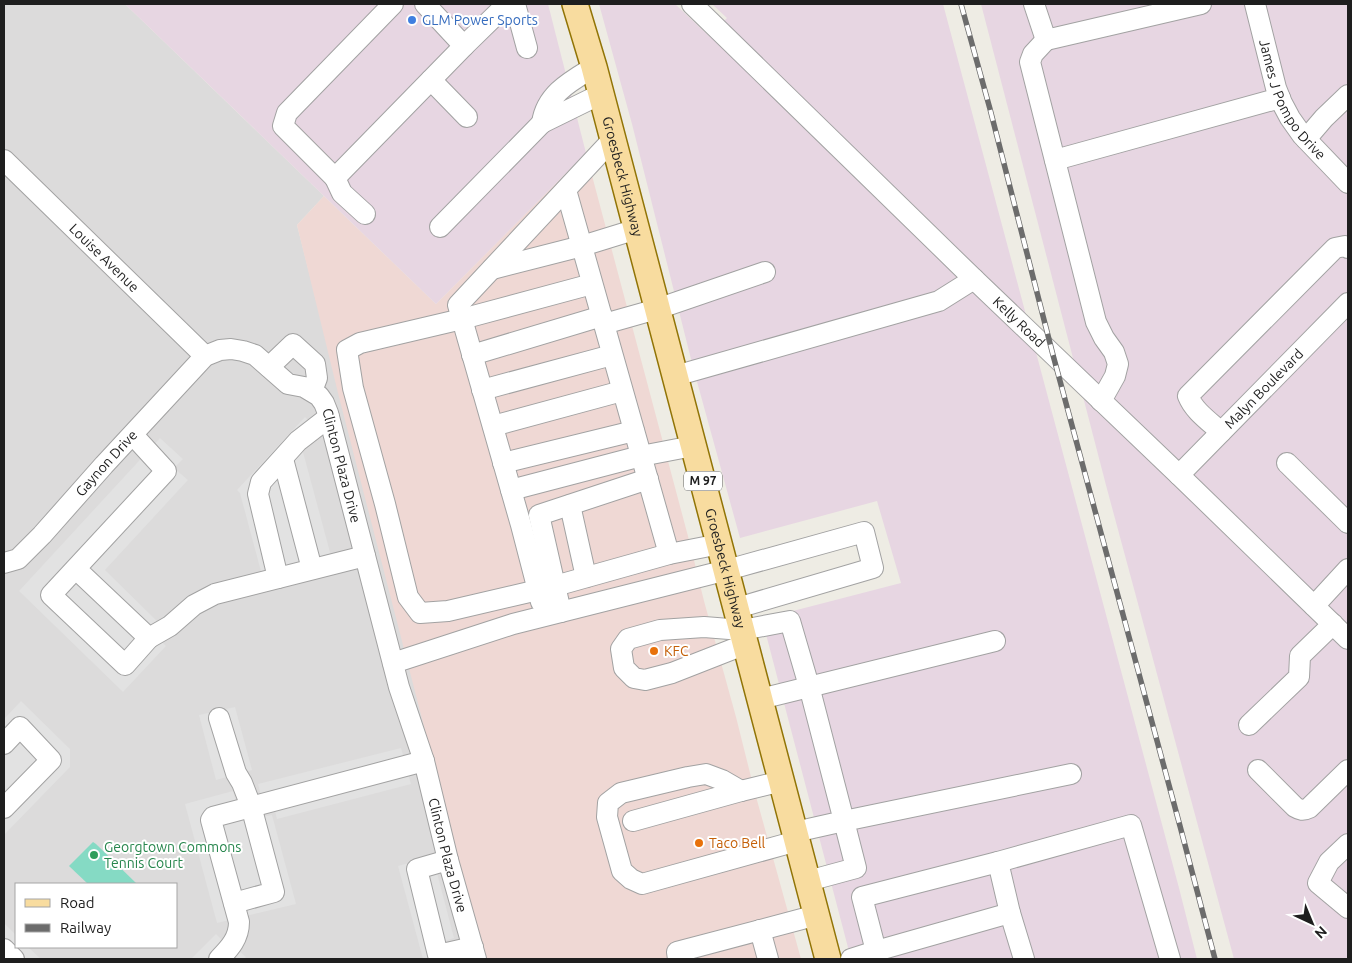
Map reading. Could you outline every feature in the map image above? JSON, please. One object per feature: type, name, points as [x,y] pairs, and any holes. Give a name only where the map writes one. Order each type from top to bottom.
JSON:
[{"type":"main road","name":"Groesbeck Highway","points":[[574,4],[594,67],[828,959]]},
{"type":"street","points":[[365,214],[342,193],[336,178],[283,126],[287,113],[393,4]]},
{"type":"street","points":[[425,4],[464,46]]},
{"type":"street","points":[[336,178],[507,4]]},
{"type":"street","points":[[514,4],[527,48]]},
{"type":"street","name":"Kelly Road","points":[[692,4],[1348,639]]},
{"type":"street","points":[[1034,4],[1046,40]]},
{"type":"street","points":[[1101,401],[1115,376],[1118,364],[1114,352],[1096,322],[1030,62],[1033,54],[1046,40],[1201,4]]},
{"type":"street","name":"James J Pompo Drive","points":[[1255,4],[1276,88],[1290,118],[1306,139],[1348,183]]},
{"type":"street","points":[[542,123],[546,107],[565,85],[594,67]]},
{"type":"street","points":[[431,80],[468,117]]},
{"type":"street","points":[[440,227],[542,123],[601,94]]},
{"type":"street","points":[[1306,139],[1348,95]]},
{"type":"street","points":[[1055,160],[1280,98]]},
{"type":"street","points":[[553,614],[546,588],[511,490],[458,305],[613,139]]},
{"type":"street","name":"Louise Avenue","points":[[4,160],[205,356]]},
{"type":"street","points":[[566,190],[669,554]]},
{"type":"street","points":[[492,269],[582,246],[637,229]]},
{"type":"street","points":[[1221,432],[1196,409],[1188,396],[1335,248],[1345,246],[1348,248]]},
{"type":"street","points":[[472,355],[603,320],[658,308],[765,272]]},
{"type":"street","points":[[675,376],[939,301],[974,279]]},
{"type":"street","points":[[592,284],[462,319],[360,343],[347,350],[353,388],[408,596],[420,613],[448,611],[546,588],[669,554],[720,544]]},
{"type":"street","name":"Malyn Boulevard","points":[[1179,475],[1347,306]]},
{"type":"street","points":[[205,356],[220,350],[243,350],[255,355],[288,384],[304,387],[312,391],[318,378],[315,364],[293,344],[269,367]]},
{"type":"street","points":[[482,390],[612,355]]},
{"type":"street","name":"Gaynon Drive","points":[[8,556],[42,535],[205,356]]},
{"type":"street","points":[[493,426],[622,390]]},
{"type":"street","name":"Clinton Plaza Drive","points":[[312,391],[324,403],[329,417],[399,687],[424,761],[448,860],[474,953]]},
{"type":"street","points":[[278,578],[258,494],[261,482],[298,442],[329,417]]},
{"type":"street","points":[[504,463],[634,431]]},
{"type":"street","points":[[132,435],[166,471],[51,595],[125,665],[149,638],[170,626],[194,605],[215,594],[365,556]]},
{"type":"street","points":[[511,490],[640,456],[693,446]]},
{"type":"street","points":[[283,459],[312,569]]},
{"type":"street","points":[[1287,464],[1348,523]]},
{"type":"street","points":[[546,588],[539,515],[648,479]]},
{"type":"street","points":[[570,505],[586,577]]},
{"type":"street","points":[[393,663],[513,624],[727,570],[864,532],[872,568],[742,628],[672,673],[645,680],[634,678],[624,668],[621,649],[628,639],[660,630],[704,627],[742,628],[790,621],[809,686],[856,868],[808,881]]},
{"type":"street","points":[[76,569],[149,638]]},
{"type":"street","points":[[1314,606],[1348,570]]},
{"type":"street","points":[[1249,725],[1299,676],[1300,656],[1333,624]]},
{"type":"street","points":[[760,699],[995,641]]},
{"type":"street","points":[[219,718],[236,772],[251,806],[274,892],[234,903]]},
{"type":"street","points":[[4,744],[20,727],[51,760],[4,808]]},
{"type":"street","points":[[219,959],[230,948],[237,937],[239,922],[211,820],[213,816],[424,761]]},
{"type":"street","points":[[1258,770],[1295,807],[1304,811],[1348,770]]},
{"type":"street","points":[[741,791],[722,780],[706,774],[621,793],[608,803],[607,817],[622,871],[631,879],[642,884],[844,821],[1071,774]]},
{"type":"street","points":[[633,821],[782,781]]},
{"type":"street","points":[[876,951],[862,897],[1132,825],[1170,959]]},
{"type":"street","points":[[1348,844],[1329,862],[1318,883],[1348,908]]},
{"type":"street","points":[[448,860],[417,869],[438,955],[474,953]]},
{"type":"street","points":[[998,862],[1010,913],[1024,959]]},
{"type":"street","points":[[851,959],[876,951],[898,952],[1010,913]]},
{"type":"street","points":[[678,959],[677,952],[817,915]]},
{"type":"street","points":[[760,930],[768,959]]},
{"type":"street","points":[[4,949],[14,959]]},
{"type":"shaded area","points":[[4,4],[125,4],[324,196],[297,225],[484,959],[4,959]]},
{"type":"shaded area","points":[[125,4],[548,4],[586,153],[436,304]]},
{"type":"shaded area","points":[[599,4],[675,4],[709,36],[727,18],[712,4],[943,4],[1197,959],[851,959],[762,619],[901,583],[877,501],[740,538],[693,367],[632,124]]},
{"type":"shaded area","points":[[981,4],[1348,4],[1348,959],[1234,959],[1107,489]]},
{"type":"shaded area","points":[[586,153],[755,793],[801,959],[484,959],[339,397],[297,225],[324,196],[436,304]]},
{"type":"shaded area","points":[[305,417],[313,425],[303,452],[331,556],[262,575],[240,493],[237,490]]},
{"type":"shaded area","points":[[160,438],[183,459],[174,468],[188,480],[105,570],[158,622],[159,639],[166,646],[123,692],[19,591]]},
{"type":"shaded area","points":[[21,701],[70,749],[70,767],[4,835],[4,719]]},
{"type":"shaded area","points":[[235,707],[252,770],[216,780],[199,715]]},
{"type":"shaded area","points":[[401,748],[411,784],[277,819],[274,807],[265,810],[258,784]]},
{"type":"shaded area","points":[[233,791],[236,801],[251,819],[272,815],[296,904],[217,923],[185,804]]},
{"type":"shaded area","points":[[420,860],[437,873],[454,938],[438,943],[441,959],[423,959],[398,866]]},
{"type":"shaded area","points":[[4,923],[15,934],[15,948],[29,948],[41,959],[25,959],[4,938]]},
{"type":"shaded area","points":[[216,934],[234,952],[237,949],[246,957],[244,959],[191,959]]},
{"type":"green space","name":"Georgtown Commons Tennis Court","points":[[93,842],[136,883],[87,883],[69,866]]},
{"type":"railway","points":[[961,4],[1215,959]]},
{"type":"place","name":"GLM Power Sports","points":[[412,20]]},
{"type":"place","name":"KFC","points":[[654,651]]},
{"type":"place","name":"Taco Bell","points":[[699,843]]},
{"type":"place","name":"Georgtown Commons Tennis Court","points":[[94,855]]}]
